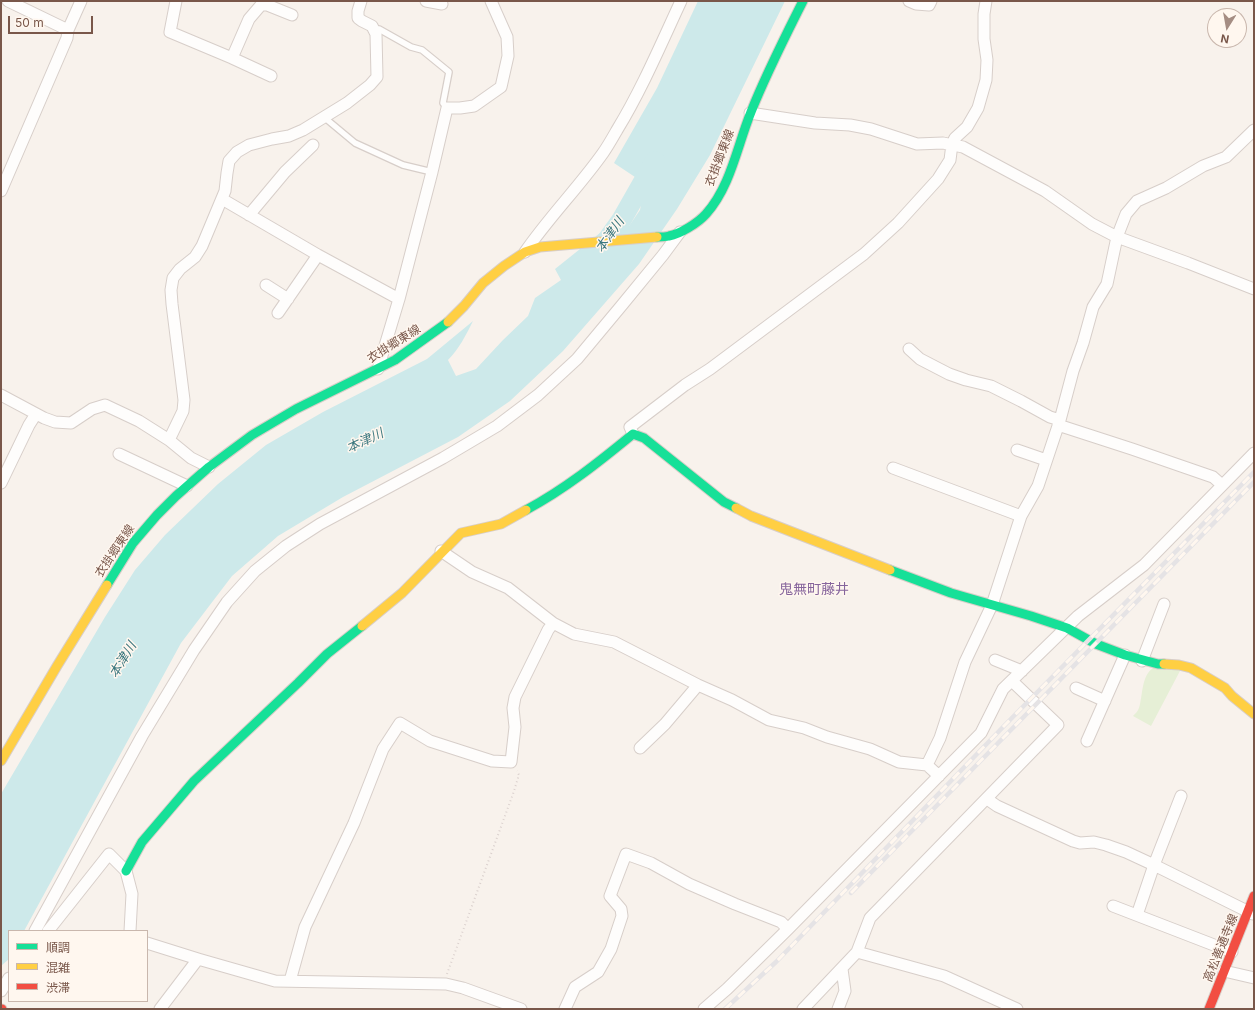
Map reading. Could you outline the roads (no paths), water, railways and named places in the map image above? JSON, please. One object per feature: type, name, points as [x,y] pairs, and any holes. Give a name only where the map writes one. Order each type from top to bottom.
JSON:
[{"type":"street","points":[[8,1],[68,30]]},
{"type":"street","points":[[1,191],[81,1]]},
{"type":"street","points":[[176,1],[170,32],[271,76]]},
{"type":"street","points":[[168,440],[183,411],[184,400],[172,304],[173,278],[180,269],[195,257],[202,246],[225,191],[230,161],[237,152],[249,146],[272,139],[290,136],[303,130],[325,118],[347,103],[370,85],[377,77],[376,34],[372,26],[358,18],[361,1]]},
{"type":"street","points":[[426,1],[442,4]]},
{"type":"street","points":[[378,369],[399,299],[447,108],[474,106],[501,86],[508,56],[507,37],[490,1]]},
{"type":"street","points":[[526,252],[541,229],[604,152],[649,71],[682,1]]},
{"type":"street","name":"衣掛郷東線","points":[[1,761],[132,543],[186,486],[209,467],[252,435],[296,409],[395,360],[445,325],[484,283],[504,266],[526,252],[540,247],[670,236],[705,215],[719,194],[730,172],[750,113],[767,74],[804,1]]},
{"type":"street","points":[[908,1],[916,4],[929,5],[931,1]]},
{"type":"street","points":[[986,1],[984,14],[984,39],[987,60],[986,80],[978,108],[967,127],[954,138],[950,160],[938,179],[893,228],[864,254],[710,370],[685,385],[630,427],[633,434],[644,438],[724,502],[751,516],[951,593],[998,608],[1031,616],[1066,628],[1096,644],[1125,656],[1158,664],[1179,665],[1191,668],[1225,688],[1232,696],[1254,714]]},
{"type":"street","points":[[232,58],[249,19],[261,5],[267,5],[292,15]]},
{"type":"street","points":[[750,113],[815,123],[850,125],[871,129],[917,144],[943,143],[963,147],[1039,188],[1092,224],[1118,237],[1254,289]]},
{"type":"street","points":[[927,765],[940,738],[965,662],[992,605],[1021,516],[1038,486],[1059,422],[1093,307],[1107,284],[1118,237],[1126,214],[1137,201],[1166,188],[1203,166],[1226,157],[1254,130]]},
{"type":"street","points":[[249,215],[285,172],[312,145]]},
{"type":"street","points":[[222,199],[318,255],[399,299]]},
{"type":"street","points":[[36,930],[139,743],[194,650],[228,602],[255,571],[286,546],[320,524],[443,458],[497,426],[538,395],[577,359],[654,267],[680,231]]},
{"type":"street","points":[[278,313],[318,255]]},
{"type":"street","points":[[266,285],[288,299]]},
{"type":"street","points":[[909,349],[920,358],[949,374],[991,386],[1022,400],[1059,422],[1212,477],[1222,485]]},
{"type":"street","points":[[1,396],[55,422],[71,423],[92,409],[106,405],[139,421],[168,440],[191,458],[209,467]]},
{"type":"street","points":[[1,483],[29,425],[36,414]]},
{"type":"street","points":[[126,871],[142,842],[194,781],[327,654],[402,593],[460,533],[500,524],[546,499],[583,474],[633,434]]},
{"type":"street","points":[[1017,450],[1046,460]]},
{"type":"street","points":[[704,1009],[727,989],[788,929],[981,733],[1003,689],[1078,616],[1144,565],[1254,453]]},
{"type":"street","points":[[119,454],[186,486]]},
{"type":"street","points":[[893,468],[1021,516]]},
{"type":"street","points":[[441,552],[472,572],[508,588],[553,623],[574,634],[614,642],[698,685],[732,700],[769,720],[804,728],[827,737],[870,749],[899,762],[927,765],[939,776]]},
{"type":"street","points":[[1142,661],[1164,604]]},
{"type":"street","points":[[290,981],[305,927],[354,823],[382,749],[400,723],[430,741],[492,761],[511,762],[515,727],[513,708],[515,697],[548,630],[553,623]]},
{"type":"street","points":[[1087,741],[1125,656]]},
{"type":"street","points":[[995,660],[1022,671]]},
{"type":"street","points":[[803,1009],[857,952],[870,918],[1058,725],[1012,681]]},
{"type":"street","points":[[640,748],[665,724],[698,685]]},
{"type":"street","points":[[1076,688],[1105,701]]},
{"type":"street","points":[[1137,914],[1181,796]]},
{"type":"street","points":[[987,799],[997,806],[1073,841],[1080,843],[1094,842],[1106,845],[1154,865],[1251,913]]},
{"type":"street","points":[[49,930],[109,854],[126,871],[132,894],[130,930]]},
{"type":"street","points":[[564,1009],[576,987],[598,972],[611,949],[622,916],[621,909],[610,896],[626,854],[651,863],[689,884],[716,896],[781,922],[788,929]]},
{"type":"street","name":"高松善通寺線","points":[[1209,1009],[1232,952],[1251,913],[1254,896]]},
{"type":"street","points":[[1113,906],[1232,952]]},
{"type":"street","points":[[148,943],[275,981],[446,984],[463,988],[521,1009]]},
{"type":"street","points":[[857,952],[944,976],[1017,1009]]},
{"type":"street","points":[[160,1009],[198,959]]},
{"type":"street","points":[[838,1009],[845,991],[842,969]]},
{"type":"street","points":[[1224,971],[1254,978]]},
{"type":"street","points":[[1,991],[8,980]]},
{"type":"lane","points":[[374,30],[378,29],[411,47],[422,50],[448,72],[443,103],[447,108]]},
{"type":"lane","points":[[325,118],[355,143],[403,165],[432,172]]},
{"type":"water","points":[[698,1],[785,1],[710,155],[677,209],[639,264],[563,351],[510,401],[458,437],[343,497],[278,536],[232,576],[181,643],[25,930],[8,930],[8,960],[1,966],[1,794],[105,617],[135,570],[165,535],[218,484],[266,445],[323,412],[427,359],[473,321],[459,347],[448,360],[456,376],[476,369],[528,316],[535,298],[561,280],[555,269],[610,225],[629,226],[640,210],[644,188],[635,177],[614,163],[657,88]]},
{"type":"waterway","name":"本津川","points":[[602,247],[622,219],[655,161]]},
{"type":"railway","points":[[725,1009],[776,962],[1004,726],[1254,472]]},
{"type":"railway","points":[[851,893],[1254,482]]},
{"type":"district","name":"鬼無町藤井","points":[[814,590]]}]
